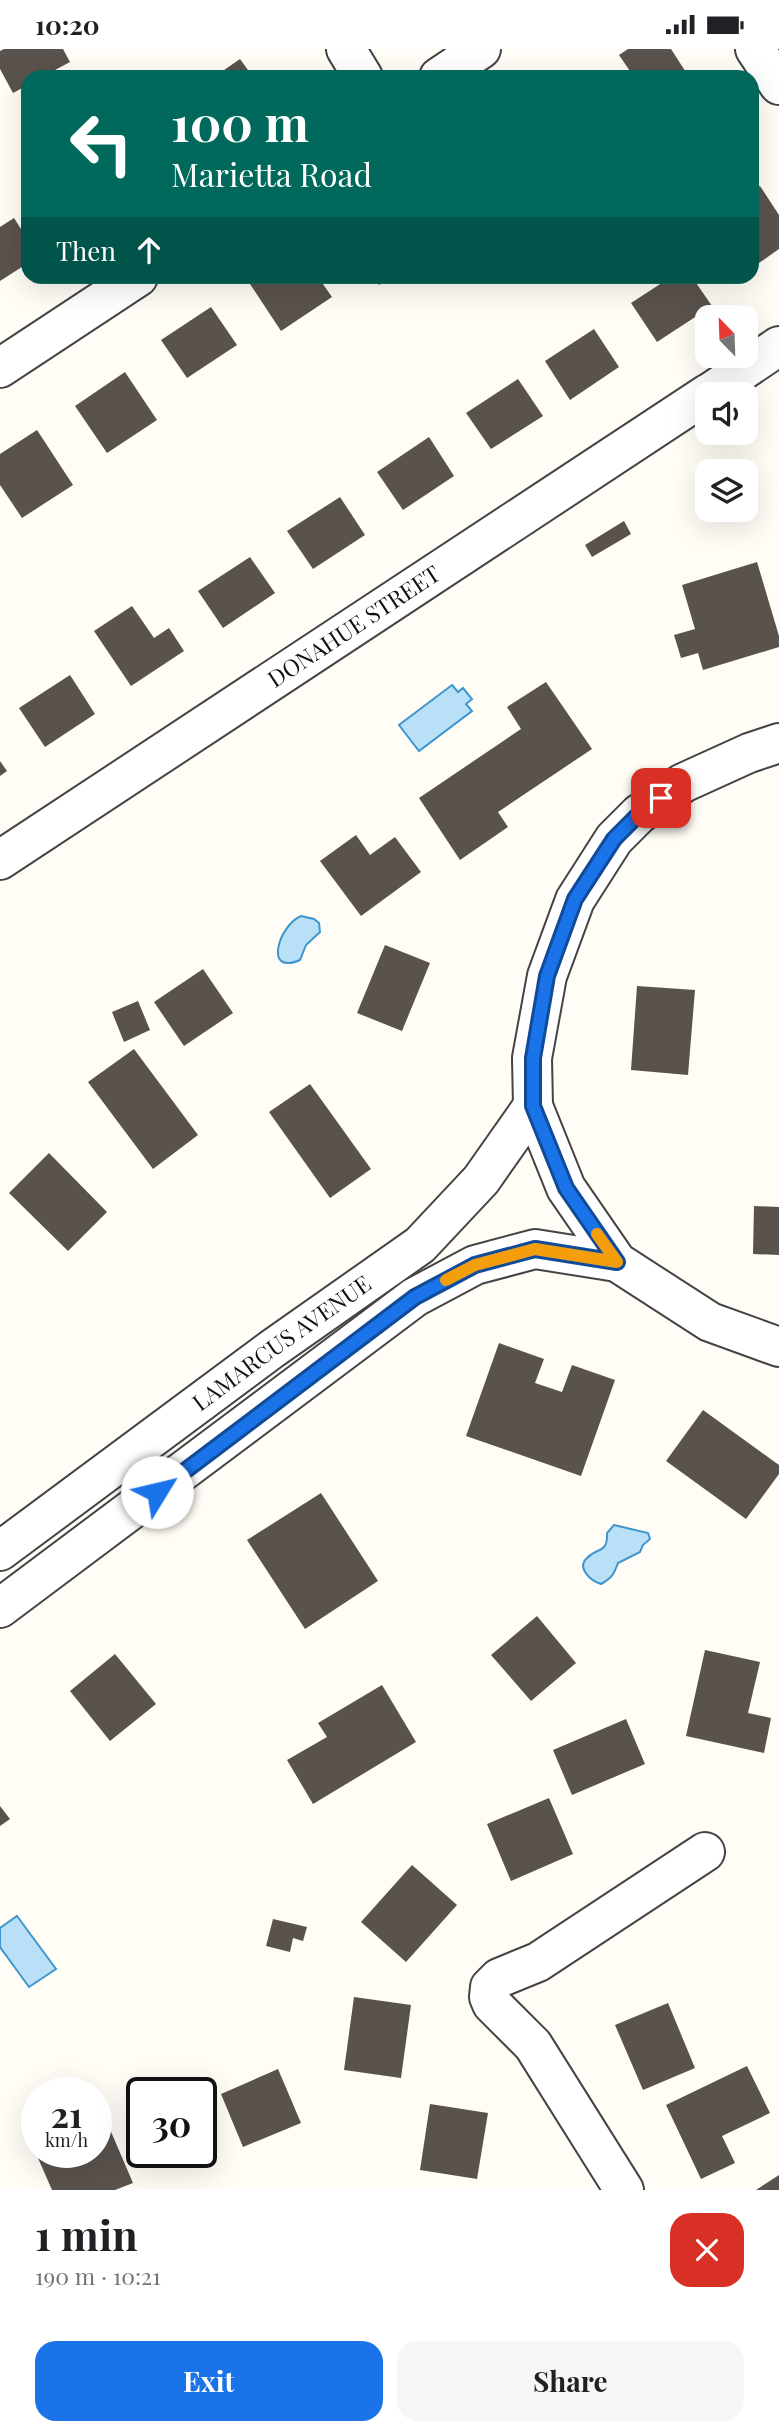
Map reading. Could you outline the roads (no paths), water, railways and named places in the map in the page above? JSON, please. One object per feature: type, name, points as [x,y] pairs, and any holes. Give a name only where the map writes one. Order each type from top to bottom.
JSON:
[{"type":"street","points":[[346,49],[359,70]]},
{"type":"street","points":[[450,70],[481,49]]},
{"type":"street","points":[[755,49],[779,85]]},
{"type":"street","points":[[0,368],[127,284]]},
{"type":"street","name":"DONAHUE STREET","points":[[725,382],[779,346]]},
{"type":"street","name":"DONAHUE STREET","points":[[0,860],[695,402]]},
{"type":"street","points":[[779,743],[749,753],[683,783],[639,814],[614,839],[575,899],[547,976],[533,1058],[533,1106],[566,1188],[617,1262],[710,1322],[779,1347]]},
{"type":"street","name":"LAMARCUS AVENUE","points":[[0,1551],[272,1349],[420,1245],[481,1180],[533,1106]]},
{"type":"street","name":"LAMARCUS AVENUE","points":[[0,1608],[415,1297],[475,1265],[535,1249],[617,1262]]},
{"type":"street","points":[[272,1349],[300,1385]]},
{"type":"street","points":[[109,1470],[136,1507]]},
{"type":"street","points":[[624,2190],[533,2045],[492,2004],[489,1997],[490,1987],[504,1975],[538,1962],[554,1952],[705,1852]]},
{"type":"water","points":[[452,685],[458,692],[463,688],[472,699],[466,704],[472,711],[419,751],[399,725]]},
{"type":"water","points":[[301,916],[319,923],[320,932],[306,945],[300,960],[289,963],[281,961],[278,947],[281,938],[293,921]]},
{"type":"water","points":[[614,1525],[648,1533],[650,1539],[640,1552],[618,1563],[608,1580],[601,1584],[589,1577],[583,1566],[587,1558],[604,1547],[607,1533]]},
{"type":"water","points":[[17,1916],[56,1969],[29,1987],[0,1947],[0,1928]]}]
